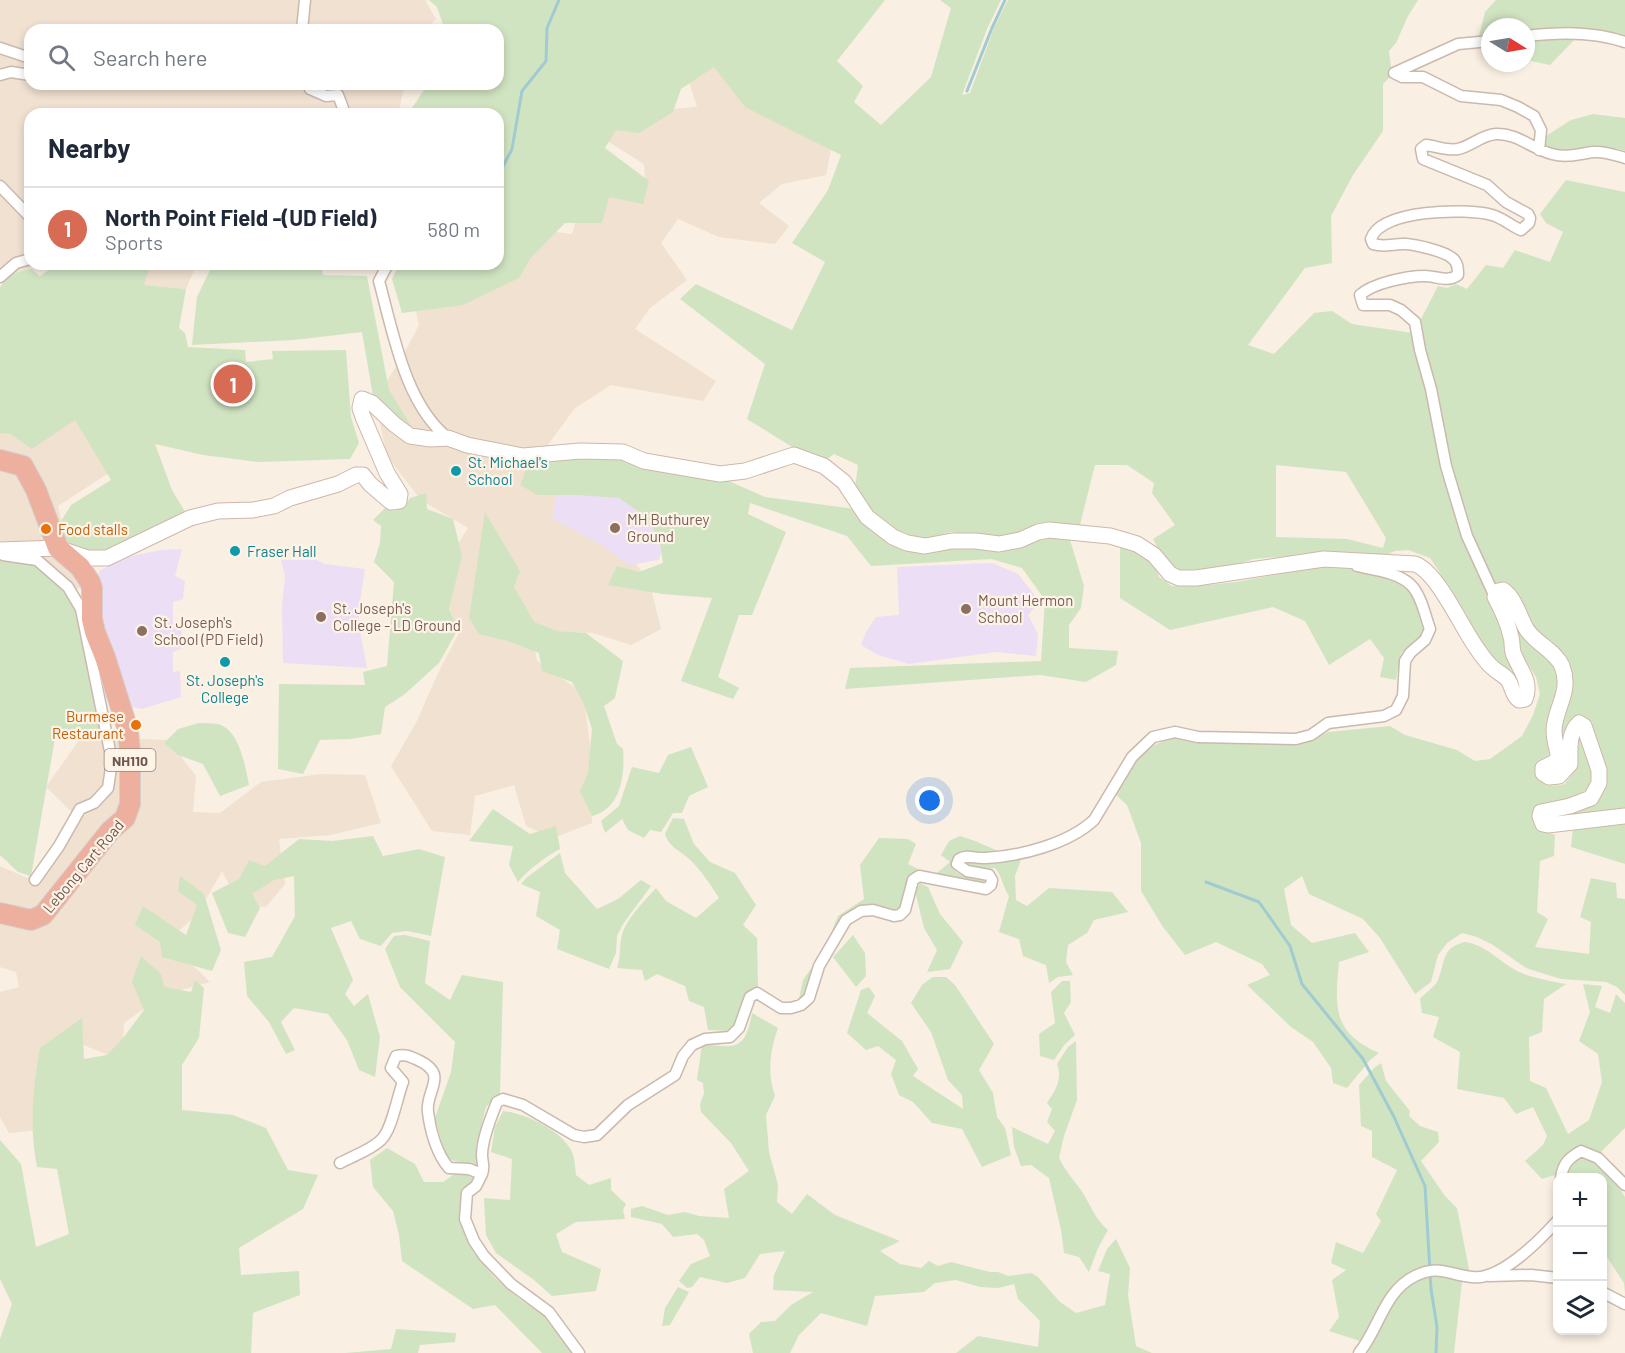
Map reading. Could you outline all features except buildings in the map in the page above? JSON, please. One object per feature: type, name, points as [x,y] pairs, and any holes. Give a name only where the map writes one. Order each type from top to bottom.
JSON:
[{"type":"highway","name":"Lebong Cart Road","points":[[0,460],[23,466],[36,490],[58,548],[80,567],[92,588],[92,619],[95,632],[128,730],[130,752],[130,804],[125,818],[110,831],[43,915],[31,920],[0,913]]},
{"type":"main road","points":[[0,552],[58,548],[88,558],[107,558],[190,518],[218,511],[253,510],[274,506],[290,498],[338,484],[356,475],[363,475],[391,502],[399,501],[400,494],[387,473],[363,417],[360,408],[362,399],[372,403],[410,436],[431,439],[448,438],[467,445],[523,456],[623,452],[644,461],[720,474],[745,471],[794,455],[824,466],[844,482],[867,517],[893,537],[907,543],[925,546],[952,541],[999,544],[1048,531],[1110,536],[1137,544],[1154,555],[1170,574],[1179,578],[1196,578],[1324,559],[1401,562],[1423,567],[1448,601],[1479,651],[1493,668],[1508,680],[1514,696],[1519,700],[1525,699],[1526,679],[1513,653],[1512,639],[1505,616],[1495,597],[1498,591],[1503,590],[1510,595],[1526,628],[1536,642],[1555,655],[1562,666],[1566,683],[1554,728],[1558,758],[1557,761],[1543,768],[1543,773],[1549,777],[1559,776],[1570,764],[1570,740],[1573,728],[1579,723],[1584,726],[1599,770],[1599,783],[1591,798],[1570,806],[1541,812],[1540,816],[1544,824],[1625,816]]},
{"type":"street","points":[[303,24],[305,0]]},
{"type":"street","points":[[1535,35],[1571,33],[1609,37],[1625,42]]},
{"type":"street","points":[[1481,42],[1458,44],[1394,73],[1402,77],[1423,77],[1461,96],[1501,100],[1518,107],[1534,116],[1541,130],[1539,150]]},
{"type":"street","points":[[0,48],[24,56]]},
{"type":"street","points":[[0,75],[11,72],[24,74]]},
{"type":"street","points":[[312,90],[326,96],[338,95],[343,108]]},
{"type":"street","points":[[1495,597],[1467,536],[1446,466],[1415,322],[1401,310],[1389,305],[1363,305],[1360,295],[1366,290],[1397,280],[1434,276],[1448,280],[1458,275],[1457,263],[1446,255],[1407,244],[1380,246],[1373,244],[1371,239],[1373,233],[1388,221],[1424,213],[1462,212],[1494,216],[1521,230],[1529,223],[1528,214],[1506,202],[1487,185],[1423,159],[1421,149],[1426,145],[1455,150],[1483,136],[1506,134],[1539,150],[1564,157],[1607,152],[1625,158]]},
{"type":"street","points":[[0,186],[24,211]]},
{"type":"street","points":[[0,277],[16,264],[24,261]]},
{"type":"street","points":[[385,270],[379,281],[401,363],[431,420],[448,438]]},
{"type":"street","points":[[0,552],[37,560],[68,587],[81,609],[112,761],[108,788],[94,803],[80,809],[59,846],[34,880]]},
{"type":"street","points":[[579,1353],[549,1312],[497,1271],[484,1257],[465,1219],[467,1193],[476,1186],[484,1169],[482,1156],[497,1102],[503,1099],[524,1104],[574,1136],[584,1137],[597,1134],[628,1105],[675,1075],[683,1056],[692,1045],[705,1039],[730,1037],[739,1028],[750,997],[757,993],[781,1008],[801,1005],[809,998],[819,966],[846,920],[861,911],[873,910],[894,916],[900,915],[905,910],[913,880],[919,876],[986,888],[991,885],[992,880],[989,875],[961,869],[957,864],[958,858],[964,856],[982,859],[1040,847],[1066,839],[1086,827],[1094,820],[1132,757],[1153,737],[1175,732],[1198,737],[1296,739],[1311,735],[1328,723],[1384,716],[1396,710],[1403,696],[1405,661],[1410,653],[1425,640],[1430,629],[1420,601],[1412,585],[1398,576],[1324,559]]},
{"type":"street","points":[[340,1163],[383,1139],[391,1122],[396,1098],[403,1082],[391,1068],[396,1056],[406,1054],[429,1066],[435,1075],[435,1084],[427,1110],[444,1163],[449,1168],[469,1169],[482,1174]]},
{"type":"street","points":[[1561,1173],[1568,1159],[1581,1151],[1598,1158],[1616,1173],[1625,1185]]},
{"type":"street","points":[[1489,1276],[1516,1259],[1553,1224]]},
{"type":"street","points":[[1359,1353],[1393,1294],[1414,1276],[1438,1268],[1475,1278],[1531,1275],[1553,1278]]},
{"type":"street","points":[[1607,1295],[1625,1304]]},
{"type":"shaded area","points":[[0,0],[425,0],[436,19],[431,24],[24,24],[24,90],[404,90],[399,108],[24,108],[24,270],[0,280]]},
{"type":"shaded area","points":[[682,59],[731,71],[834,134],[826,175],[782,184],[759,203],[789,226],[775,244],[719,237],[678,219],[661,243],[687,280],[650,308],[635,329],[716,381],[703,401],[611,385],[575,408],[533,465],[557,490],[630,554],[650,585],[661,629],[631,645],[593,633],[531,630],[537,661],[583,693],[590,744],[592,823],[553,838],[526,826],[514,785],[475,796],[470,835],[432,831],[391,766],[416,723],[459,633],[437,578],[468,528],[421,500],[387,456],[375,400],[419,325],[410,285],[480,270],[504,270],[504,265],[508,264],[515,227],[572,234],[586,186],[646,195],[644,164],[596,134],[601,115],[697,107]]},
{"type":"shaded area","points":[[145,270],[194,270],[186,289],[144,285]]},
{"type":"shaded area","points":[[85,396],[118,467],[58,506],[66,538],[87,586],[54,595],[27,558],[0,558],[0,427],[16,438]]},
{"type":"shaded area","name":"MH Buthurey Ground","points":[[615,489],[647,509],[665,538],[659,560],[629,565],[600,544],[552,518],[557,490]]},
{"type":"shaded area","name":"St. Joseph's School (PD Field)","points":[[182,549],[175,576],[185,581],[183,599],[173,602],[173,626],[182,628],[181,649],[173,652],[173,672],[180,671],[181,697],[142,709],[129,706],[104,634],[97,587],[99,571],[131,556]]},
{"type":"shaded area","name":"St. Joseph's College - LD Ground","points":[[281,560],[317,560],[324,564],[365,569],[359,625],[367,668],[283,663],[282,606],[285,576]]},
{"type":"shaded area","name":"Mount Hermon School","points":[[992,563],[1018,574],[1040,602],[1028,615],[1038,634],[1036,656],[996,652],[909,664],[878,655],[861,645],[876,617],[899,615],[897,567]]},
{"type":"shaded area","points":[[82,736],[168,740],[196,776],[193,812],[220,813],[261,782],[322,774],[365,775],[381,823],[330,835],[279,839],[285,884],[266,907],[240,905],[222,871],[197,915],[167,941],[210,982],[163,995],[124,1023],[122,1061],[79,1043],[40,1130],[9,1133],[0,1117],[0,992],[19,987],[16,972],[0,967],[0,866],[27,878],[49,858],[74,814],[46,787]]},
{"type":"green space","points":[[429,0],[885,0],[837,61],[863,86],[854,102],[881,125],[931,77],[951,8],[940,0],[1001,0],[987,29],[962,95],[970,93],[994,28],[1008,0],[1418,0],[1396,43],[1389,51],[1392,75],[1383,84],[1383,131],[1353,175],[1331,216],[1332,263],[1305,268],[1248,345],[1274,354],[1314,313],[1332,311],[1352,324],[1413,333],[1429,391],[1443,467],[1525,690],[1511,680],[1469,635],[1440,573],[1430,558],[1408,550],[1395,551],[1386,555],[1338,552],[1254,559],[1227,567],[1177,571],[1165,562],[1153,539],[1175,525],[1152,493],[1154,483],[1127,465],[1095,465],[1080,525],[1045,524],[998,538],[951,532],[927,538],[910,539],[891,529],[867,505],[855,488],[858,465],[834,454],[823,462],[797,450],[747,419],[765,364],[680,299],[696,284],[792,330],[825,262],[792,243],[828,190],[841,155],[745,107],[714,67],[681,89],[673,112],[639,133],[616,130],[605,148],[649,181],[643,204],[609,197],[602,223],[565,223],[530,259],[519,278],[463,305],[402,313],[392,279],[396,270],[504,270],[504,108],[412,108],[424,90],[504,90],[504,24],[443,24],[437,7]],"holes":[[[1276,465],[1346,472],[1386,538],[1383,548],[1347,539],[1276,537]]]},
{"type":"green space","points":[[1496,0],[1625,0],[1625,40],[1535,34],[1535,18],[1484,18],[1485,12]]},
{"type":"green space","points":[[1579,35],[1550,65],[1535,62],[1535,37]]},
{"type":"green space","points":[[1593,114],[1625,118],[1625,151],[1605,148],[1565,151],[1545,146],[1546,136],[1571,120]]},
{"type":"green space","points":[[1566,180],[1625,192],[1625,814],[1560,820],[1550,813],[1598,798],[1583,721],[1568,759],[1559,733],[1570,689],[1533,628],[1514,590],[1507,583],[1497,585],[1492,582],[1470,534],[1450,465],[1424,349],[1421,319],[1438,286],[1447,288],[1456,284],[1467,289],[1486,265],[1503,268],[1515,250],[1550,262],[1563,232],[1546,223],[1540,214]]},
{"type":"green space","points":[[32,270],[40,276],[48,270],[148,270],[144,285],[186,289],[179,328],[185,333],[188,347],[245,350],[246,362],[273,359],[272,351],[346,350],[351,417],[359,443],[350,459],[259,462],[203,455],[155,444],[172,490],[187,515],[107,555],[60,544],[61,521],[71,505],[111,480],[75,420],[32,449],[10,434],[0,433],[0,287],[6,279],[17,272]]},
{"type":"green space","points":[[210,270],[322,270],[323,275],[367,276],[389,390],[413,429],[412,431],[373,396],[362,332],[294,340],[192,345],[197,297]]},
{"type":"green space","points":[[623,457],[724,479],[765,497],[855,509],[891,540],[1043,536],[1070,540],[1084,586],[1081,608],[1069,625],[1069,648],[1118,651],[1116,665],[1086,682],[1040,675],[845,689],[850,668],[1041,661],[1045,600],[1022,568],[991,559],[871,566],[847,536],[750,503],[748,514],[786,532],[752,615],[739,615],[718,677],[739,688],[733,699],[681,681],[712,598],[663,594],[608,585],[617,566],[639,572],[663,563],[659,538],[642,514],[619,498],[538,495],[520,485],[529,462]]},
{"type":"green space","points":[[426,493],[427,509],[453,519],[462,556],[449,609],[458,629],[439,663],[405,694],[385,707],[381,734],[350,739],[320,740],[303,774],[278,769],[279,684],[365,685],[363,672],[387,666],[394,582],[374,562],[380,543],[381,526],[373,520],[386,507],[394,511],[404,507],[410,498]]},
{"type":"green space","points":[[485,512],[520,571],[514,587],[534,622],[557,631],[586,633],[623,661],[615,698],[604,706],[617,744],[623,749],[622,780],[615,799],[602,812],[592,816],[580,791],[588,773],[592,729],[583,702],[572,682],[542,671],[539,653],[508,641],[479,634],[469,618]]},
{"type":"green space","points":[[1120,545],[1137,550],[1153,560],[1159,577],[1172,586],[1236,582],[1321,566],[1341,567],[1397,580],[1411,590],[1426,629],[1421,639],[1401,653],[1396,680],[1380,677],[1384,658],[1370,639],[1329,665],[1305,621],[1273,607],[1170,630],[1120,598]]},
{"type":"green space","points":[[0,559],[37,566],[67,594],[78,615],[99,721],[100,736],[56,733],[31,876],[18,872],[0,855]]},
{"type":"green space","points":[[1509,614],[1530,645],[1544,654],[1554,666],[1559,680],[1553,752],[1537,776],[1549,785],[1565,784],[1573,773],[1573,748],[1580,730],[1594,768],[1592,789],[1541,830],[1555,835],[1554,856],[1540,861],[1537,912],[1548,919],[1535,947],[1589,954],[1591,922],[1580,917],[1591,878],[1616,883],[1617,898],[1625,899],[1625,995],[1617,987],[1606,982],[1561,979],[1526,968],[1493,945],[1462,933],[1447,943],[1438,955],[1431,982],[1415,994],[1380,938],[1363,919],[1309,894],[1302,876],[1284,889],[1291,925],[1312,943],[1355,933],[1369,952],[1339,962],[1338,1005],[1340,1017],[1352,1036],[1379,1053],[1370,1060],[1347,1088],[1333,1083],[1331,1068],[1313,1042],[1291,1027],[1247,985],[1270,975],[1262,964],[1216,942],[1185,955],[1163,927],[1141,891],[1141,843],[1127,805],[1114,793],[1132,766],[1145,752],[1173,737],[1298,742],[1315,739],[1328,732],[1390,726],[1405,735],[1457,750],[1475,761],[1490,759],[1522,736],[1533,715],[1540,694],[1536,677],[1522,655]]},
{"type":"green space","points":[[199,723],[218,724],[232,733],[246,768],[249,785],[220,796],[203,764],[178,755],[164,743],[178,729]]},
{"type":"green space","points":[[691,747],[708,787],[689,796],[682,813],[673,813],[661,832],[650,830],[644,838],[628,830],[622,819],[605,833],[601,821],[619,806],[632,767],[659,773],[668,755]]},
{"type":"green space","points":[[493,809],[530,834],[556,826],[560,849],[527,872],[518,882],[509,865],[513,846],[469,841]]},
{"type":"green space","points":[[673,818],[684,819],[694,844],[710,862],[735,873],[756,905],[743,925],[757,938],[758,987],[749,995],[738,1026],[729,1031],[708,1030],[704,1007],[689,1001],[685,986],[657,974],[645,981],[642,970],[617,968],[624,928],[656,888],[666,901],[696,918],[719,898],[697,867],[667,839],[665,834]]},
{"type":"green space","points":[[1625,821],[1625,864],[1571,847],[1573,829]]},
{"type":"green space","points":[[373,836],[383,856],[419,849],[445,857],[431,936],[407,931],[392,933],[381,946],[360,939],[351,921],[331,928],[353,980],[345,994],[354,1006],[368,994],[380,1037],[375,1077],[359,1070],[347,1040],[328,1014],[294,1008],[281,1022],[295,1050],[286,1054],[269,1022],[247,996],[244,962],[272,957],[295,916],[294,876],[274,880],[252,894],[260,908],[245,937],[228,933],[212,893],[239,879],[249,860],[265,866],[299,839],[332,841]]},
{"type":"green space","points":[[960,836],[998,851],[965,853],[951,861],[955,871],[959,874],[987,879],[988,882],[985,885],[932,877],[950,862],[941,855],[949,841]]},
{"type":"green space","points":[[879,838],[908,839],[916,844],[908,864],[924,872],[897,910],[841,918],[805,998],[799,999],[803,980],[824,950],[838,916],[864,899],[860,865]]},
{"type":"green space","points":[[560,853],[565,873],[597,909],[618,899],[641,880],[651,886],[623,924],[617,936],[616,953],[609,969],[557,949],[560,930],[536,916],[540,892],[521,884]]},
{"type":"green space","points":[[1022,857],[1015,876],[1016,900],[1027,906],[1049,888],[1112,892],[1128,912],[1094,920],[1087,933],[1068,945],[1066,962],[1073,975],[1058,977],[1049,983],[1046,965],[1023,956],[1019,939],[999,932],[1009,896],[995,868],[963,866],[966,860],[982,864]]},
{"type":"green space","points":[[180,876],[204,894],[221,950],[212,971],[162,957],[160,942],[135,925],[143,906],[186,935],[197,905],[178,891]]},
{"type":"green space","points":[[920,883],[928,887],[940,914],[963,942],[950,969],[927,972],[937,950],[924,928],[915,891]]},
{"type":"green space","points":[[405,935],[430,941],[425,983],[450,1000],[462,975],[503,982],[500,1094],[486,1107],[476,1146],[479,1167],[451,1160],[445,1154],[435,1118],[451,1072],[455,1042],[400,987],[385,949],[394,936]]},
{"type":"green space","points":[[853,935],[865,953],[866,976],[856,987],[833,957]]},
{"type":"green space","points":[[1465,942],[1474,944],[1524,974],[1566,984],[1544,999],[1542,1032],[1529,1037],[1530,1081],[1546,1088],[1568,1134],[1589,1120],[1602,1082],[1598,1054],[1579,1041],[1590,1012],[1583,984],[1602,986],[1595,1007],[1610,1013],[1616,994],[1625,1003],[1625,1128],[1598,1155],[1585,1148],[1559,1173],[1553,1173],[1553,1176],[1542,1179],[1525,1161],[1543,1145],[1547,1136],[1533,1107],[1516,1114],[1504,1098],[1457,1089],[1460,1052],[1433,1037],[1439,1017],[1422,1013],[1420,999],[1437,982],[1445,957],[1451,948]]},
{"type":"green space","points":[[141,956],[161,974],[164,987],[191,992],[195,980],[204,988],[199,1038],[182,1065],[182,1110],[233,1115],[266,1128],[288,1170],[318,1175],[303,1209],[239,1248],[241,1275],[299,1271],[300,1295],[253,1313],[251,1353],[0,1353],[0,1339],[12,1304],[0,1279],[0,1140],[21,1164],[36,1247],[69,1234],[57,1169],[37,1167],[33,1137],[33,1107],[40,1048],[82,1018],[84,1059],[107,1055],[144,1010],[132,982]]},
{"type":"green space","points":[[933,977],[946,977],[955,985],[994,1044],[979,1070],[993,1093],[997,1117],[1005,1128],[1011,1155],[982,1167],[962,1129],[932,1123],[913,1102],[899,1095],[891,1074],[896,1060],[878,1046],[866,1050],[847,1033],[861,990],[869,987],[875,996],[867,1013],[902,1041],[918,1069],[913,1076],[963,1109],[962,1095],[948,1080],[931,1032],[911,1003],[922,985]]},
{"type":"green space","points":[[1062,981],[1070,981],[1071,1002],[1064,1013],[1075,1035],[1065,1044],[1054,1060],[1040,1056],[1039,1034],[1055,1023],[1051,992]]},
{"type":"green space","points":[[752,1013],[778,1028],[770,1062],[775,1096],[766,1115],[769,1152],[778,1185],[777,1202],[792,1214],[807,1194],[835,1215],[900,1241],[880,1251],[900,1264],[921,1268],[929,1261],[938,1266],[951,1262],[1008,1276],[1031,1273],[1038,1277],[1060,1302],[1076,1313],[1105,1305],[1110,1274],[1098,1271],[1107,1249],[1116,1239],[1130,1268],[1128,1295],[1136,1346],[1152,1353],[956,1353],[978,1336],[1038,1347],[1040,1321],[1018,1299],[1014,1284],[998,1288],[980,1287],[956,1280],[935,1283],[924,1292],[875,1296],[867,1326],[821,1313],[799,1335],[790,1353],[753,1353],[749,1334],[761,1322],[775,1321],[791,1305],[813,1292],[773,1290],[774,1275],[785,1251],[760,1254],[745,1278],[727,1283],[700,1277],[692,1287],[687,1288],[679,1281],[691,1264],[710,1256],[704,1240],[697,1234],[673,1237],[662,1224],[631,1217],[631,1209],[642,1206],[668,1215],[685,1212],[699,1216],[729,1218],[724,1189],[749,1171],[731,1143],[701,1112],[703,1083],[697,1080],[702,1044],[731,1046],[742,1041]]},
{"type":"green space","points":[[1076,1041],[1077,1100],[1059,1158],[1096,1216],[1108,1230],[1089,1272],[1079,1257],[1064,1253],[1049,1178],[1031,1165],[1021,1166],[1014,1147],[1012,1127],[1048,1144],[1055,1131],[1047,1122],[1052,1109],[1047,1103],[1059,1080],[1057,1064],[1068,1047]]},
{"type":"green space","points":[[1381,1063],[1386,1081],[1410,1111],[1409,1116],[1420,1126],[1438,1132],[1439,1142],[1421,1161],[1445,1196],[1457,1208],[1470,1274],[1441,1266],[1412,1274],[1363,1342],[1329,1331],[1339,1317],[1332,1280],[1346,1270],[1331,1263],[1336,1242],[1363,1253],[1381,1221],[1376,1214],[1397,1170],[1372,1157],[1372,1131],[1361,1126],[1359,1085]]},
{"type":"green space","points":[[503,1111],[522,1115],[552,1130],[572,1152],[576,1175],[589,1185],[611,1178],[611,1190],[626,1204],[623,1210],[625,1219],[576,1222],[556,1234],[562,1252],[601,1269],[596,1291],[552,1296],[496,1253],[486,1235],[484,1198],[510,1200],[512,1159],[491,1152],[495,1127]]},
{"type":"green space","points":[[387,1148],[415,1164],[424,1182],[443,1182],[453,1175],[476,1176],[463,1192],[459,1216],[474,1253],[494,1277],[518,1298],[545,1316],[572,1353],[542,1353],[495,1305],[473,1309],[402,1261],[393,1211],[373,1187],[370,1160]]},
{"type":"green space","points":[[1588,1157],[1610,1172],[1625,1197],[1625,1292],[1624,1283],[1607,1257],[1607,1173],[1566,1173],[1569,1164],[1577,1158]]},
{"type":"green space","points":[[1440,1275],[1462,1282],[1454,1353],[1368,1353],[1386,1312],[1400,1293],[1417,1279]]},
{"type":"green space","points":[[678,1287],[689,1292],[670,1325],[662,1326],[665,1308]]},
{"type":"green space","points":[[396,1329],[456,1333],[455,1342],[420,1345],[418,1353],[345,1353],[391,1349]]},
{"type":"waterway","points":[[504,164],[512,149],[522,91],[546,61],[547,28],[559,0]]},
{"type":"waterway","points":[[967,91],[1005,0]]},
{"type":"waterway","points":[[1206,882],[1259,902],[1290,946],[1302,984],[1363,1059],[1394,1117],[1425,1186],[1431,1289],[1437,1327],[1436,1353]]},
{"type":"place","name":"North Point Field -(UD Field)","points":[[233,384]]},
{"type":"place","name":"St. Michael's School","points":[[456,471]]},
{"type":"place","name":"MH Buthurey Ground","points":[[615,528]]},
{"type":"place","name":"Food stalls","points":[[46,529]]},
{"type":"place","name":"Fraser Hall","points":[[235,551]]},
{"type":"place","name":"Mount Hermon School","points":[[966,609]]},
{"type":"place","name":"St. Joseph's College - LD Ground","points":[[321,617]]},
{"type":"place","name":"St. Joseph's School (PD Field)","points":[[142,631]]},
{"type":"place","name":"St. Joseph's College","points":[[225,662]]},
{"type":"place","name":"Burmese Restaurant","points":[[136,725]]}]
